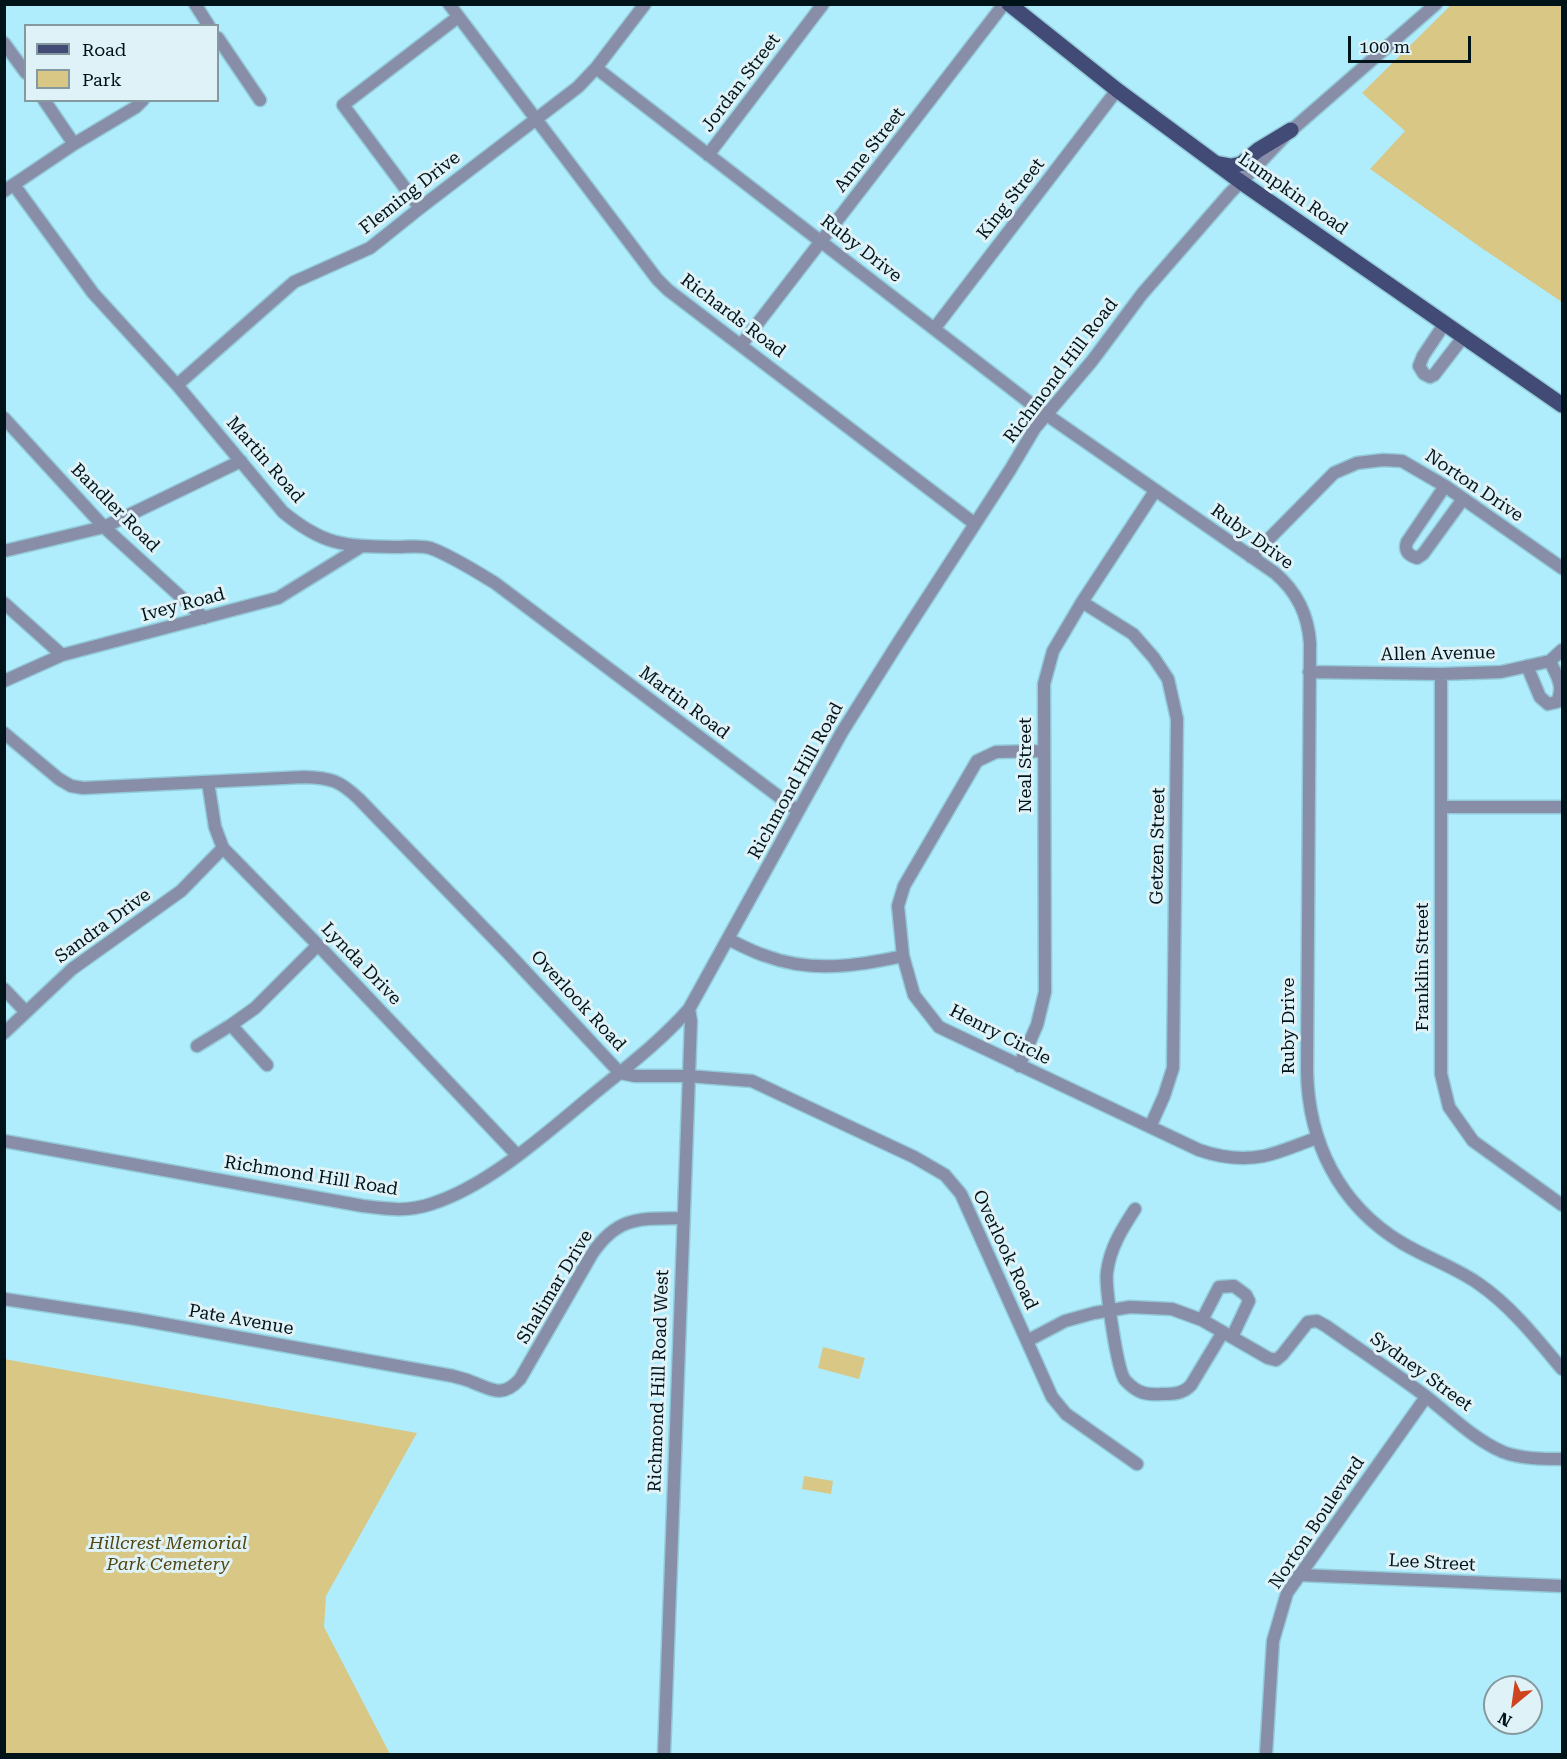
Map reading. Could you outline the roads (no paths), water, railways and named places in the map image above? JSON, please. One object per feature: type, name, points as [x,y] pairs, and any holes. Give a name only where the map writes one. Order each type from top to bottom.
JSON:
[{"type":"main road","name":"Lumpkin Road","points":[[1007,4],[1214,163],[1563,405]]},
{"type":"main road","points":[[1214,163],[1232,166],[1241,164],[1258,150],[1291,130]]},
{"type":"street","points":[[194,4],[195,24]]},
{"type":"street","points":[[194,4],[208,24]]},
{"type":"street","name":"Richards Road","points":[[449,4],[662,284],[681,301],[975,524]]},
{"type":"street","name":"Fleming Drive","points":[[177,385],[294,282],[370,248],[578,87],[596,68],[645,4]]},
{"type":"street","name":"Jordan Street","points":[[708,155],[823,4]]},
{"type":"street","name":"Anne Street","points":[[741,345],[1007,4]]},
{"type":"street","name":"Richmond Hill Road","points":[[4,1141],[363,1206],[400,1210],[418,1208],[446,1199],[483,1179],[517,1155],[666,1034],[689,1009],[852,716],[1035,428],[1104,346],[1142,294],[1230,193],[1291,130],[1436,4]]},
{"type":"street","points":[[420,208],[343,105],[458,17]]},
{"type":"street","points":[[219,39],[260,100]]},
{"type":"street","points":[[4,43],[24,71]]},
{"type":"street","name":"Ruby Drive","points":[[596,68],[1047,415],[1251,556],[1288,585],[1300,602],[1309,634],[1306,1070],[1309,1104],[1317,1138],[1329,1167],[1343,1188],[1373,1222],[1407,1246],[1462,1273],[1482,1286],[1501,1301],[1560,1361]]},
{"type":"street","name":"King Street","points":[[934,329],[1118,90]]},
{"type":"street","points":[[45,102],[74,144]]},
{"type":"street","points":[[9,188],[141,102]]},
{"type":"street","name":"Martin Road","points":[[9,188],[93,293],[177,385],[283,512],[307,530],[333,542],[362,546],[429,547],[466,566],[495,583],[798,811]]},
{"type":"street","points":[[1445,323],[1423,356],[1419,366],[1424,374],[1430,377],[1434,375],[1464,336]]},
{"type":"street","name":"Bandler Road","points":[[4,418],[104,527],[204,618]]},
{"type":"street","name":"Norton Drive","points":[[1251,556],[1334,473],[1357,463],[1383,460],[1402,461],[1445,486],[1563,568]]},
{"type":"street","points":[[4,551],[104,527],[241,461]]},
{"type":"street","points":[[1445,486],[1407,542],[1405,547],[1407,553],[1417,558],[1423,554],[1463,499]]},
{"type":"street","name":"Neal Street","points":[[1020,1066],[1037,1024],[1045,992],[1044,684],[1053,651],[1082,602],[1155,491]]},
{"type":"street","name":"Ivey Road","points":[[4,681],[62,655],[278,598],[362,546]]},
{"type":"street","name":"Getzen Street","points":[[1082,602],[1133,634],[1154,658],[1168,679],[1177,719],[1173,1068],[1150,1127]]},
{"type":"street","points":[[4,603],[62,655]]},
{"type":"street","name":"Allen Avenue","points":[[1309,672],[1442,674],[1501,672],[1550,661],[1563,650]]},
{"type":"street","points":[[1527,666],[1540,697],[1548,704],[1557,702],[1562,693],[1561,685],[1550,661]]},
{"type":"street","name":"Franklin Street","points":[[1442,674],[1441,1074],[1449,1107],[1473,1141],[1563,1204]]},
{"type":"street","name":"Overlook Road","points":[[4,734],[59,779],[70,786],[83,788],[304,777],[329,779],[343,785],[509,954],[620,1073],[635,1076],[688,1076],[752,1081],[914,1157],[945,1175],[961,1194],[1052,1397],[1066,1414],[1137,1464]]},
{"type":"street","name":"Henry Circle","points":[[1044,751],[996,752],[977,761],[904,886],[898,906],[903,956],[914,995],[939,1027],[1199,1150],[1239,1158],[1264,1156],[1317,1138]]},
{"type":"street","name":"Lynda Drive","points":[[208,782],[215,827],[223,848],[517,1155]]},
{"type":"street","points":[[1442,807],[1563,807]]},
{"type":"street","name":"Sandra Drive","points":[[4,1033],[72,969],[181,891],[223,848]]},
{"type":"street","points":[[728,939],[767,957],[816,966],[864,965],[903,956]]},
{"type":"street","points":[[197,1047],[255,1008],[318,945]]},
{"type":"street","points":[[4,990],[26,1012]]},
{"type":"street","name":"Richmond Hill Road West","points":[[664,1755],[691,1021],[689,1009]]},
{"type":"street","points":[[231,1025],[267,1065]]},
{"type":"street","points":[[1135,1209],[1111,1251],[1107,1272],[1107,1288],[1123,1378],[1134,1389],[1146,1395],[1175,1394],[1187,1390],[1249,1301],[1234,1286],[1219,1287],[1202,1320]]},
{"type":"street","name":"Shalimar Drive","points":[[471,1381],[494,1391],[505,1390],[516,1384],[600,1241],[615,1228],[640,1219],[683,1218]]},
{"type":"street","name":"Pate Avenue","points":[[4,1299],[136,1319],[471,1381]]},
{"type":"street","points":[[1027,1341],[1065,1321],[1130,1307],[1172,1309],[1202,1320],[1227,1334]]},
{"type":"street","name":"Sydney Street","points":[[1227,1334],[1268,1358],[1276,1359],[1286,1351],[1304,1325],[1310,1321],[1317,1321],[1426,1397],[1479,1438],[1503,1452],[1523,1457],[1563,1459]]},
{"type":"street","name":"Norton Boulevard","points":[[1266,1755],[1273,1641],[1287,1593],[1426,1397]]},
{"type":"street","name":"Lee Street","points":[[1299,1575],[1563,1586]]},
{"type":"park label","name":"Hillcrest Memorial Park Cemetery","points":[[168,1554]]}]
